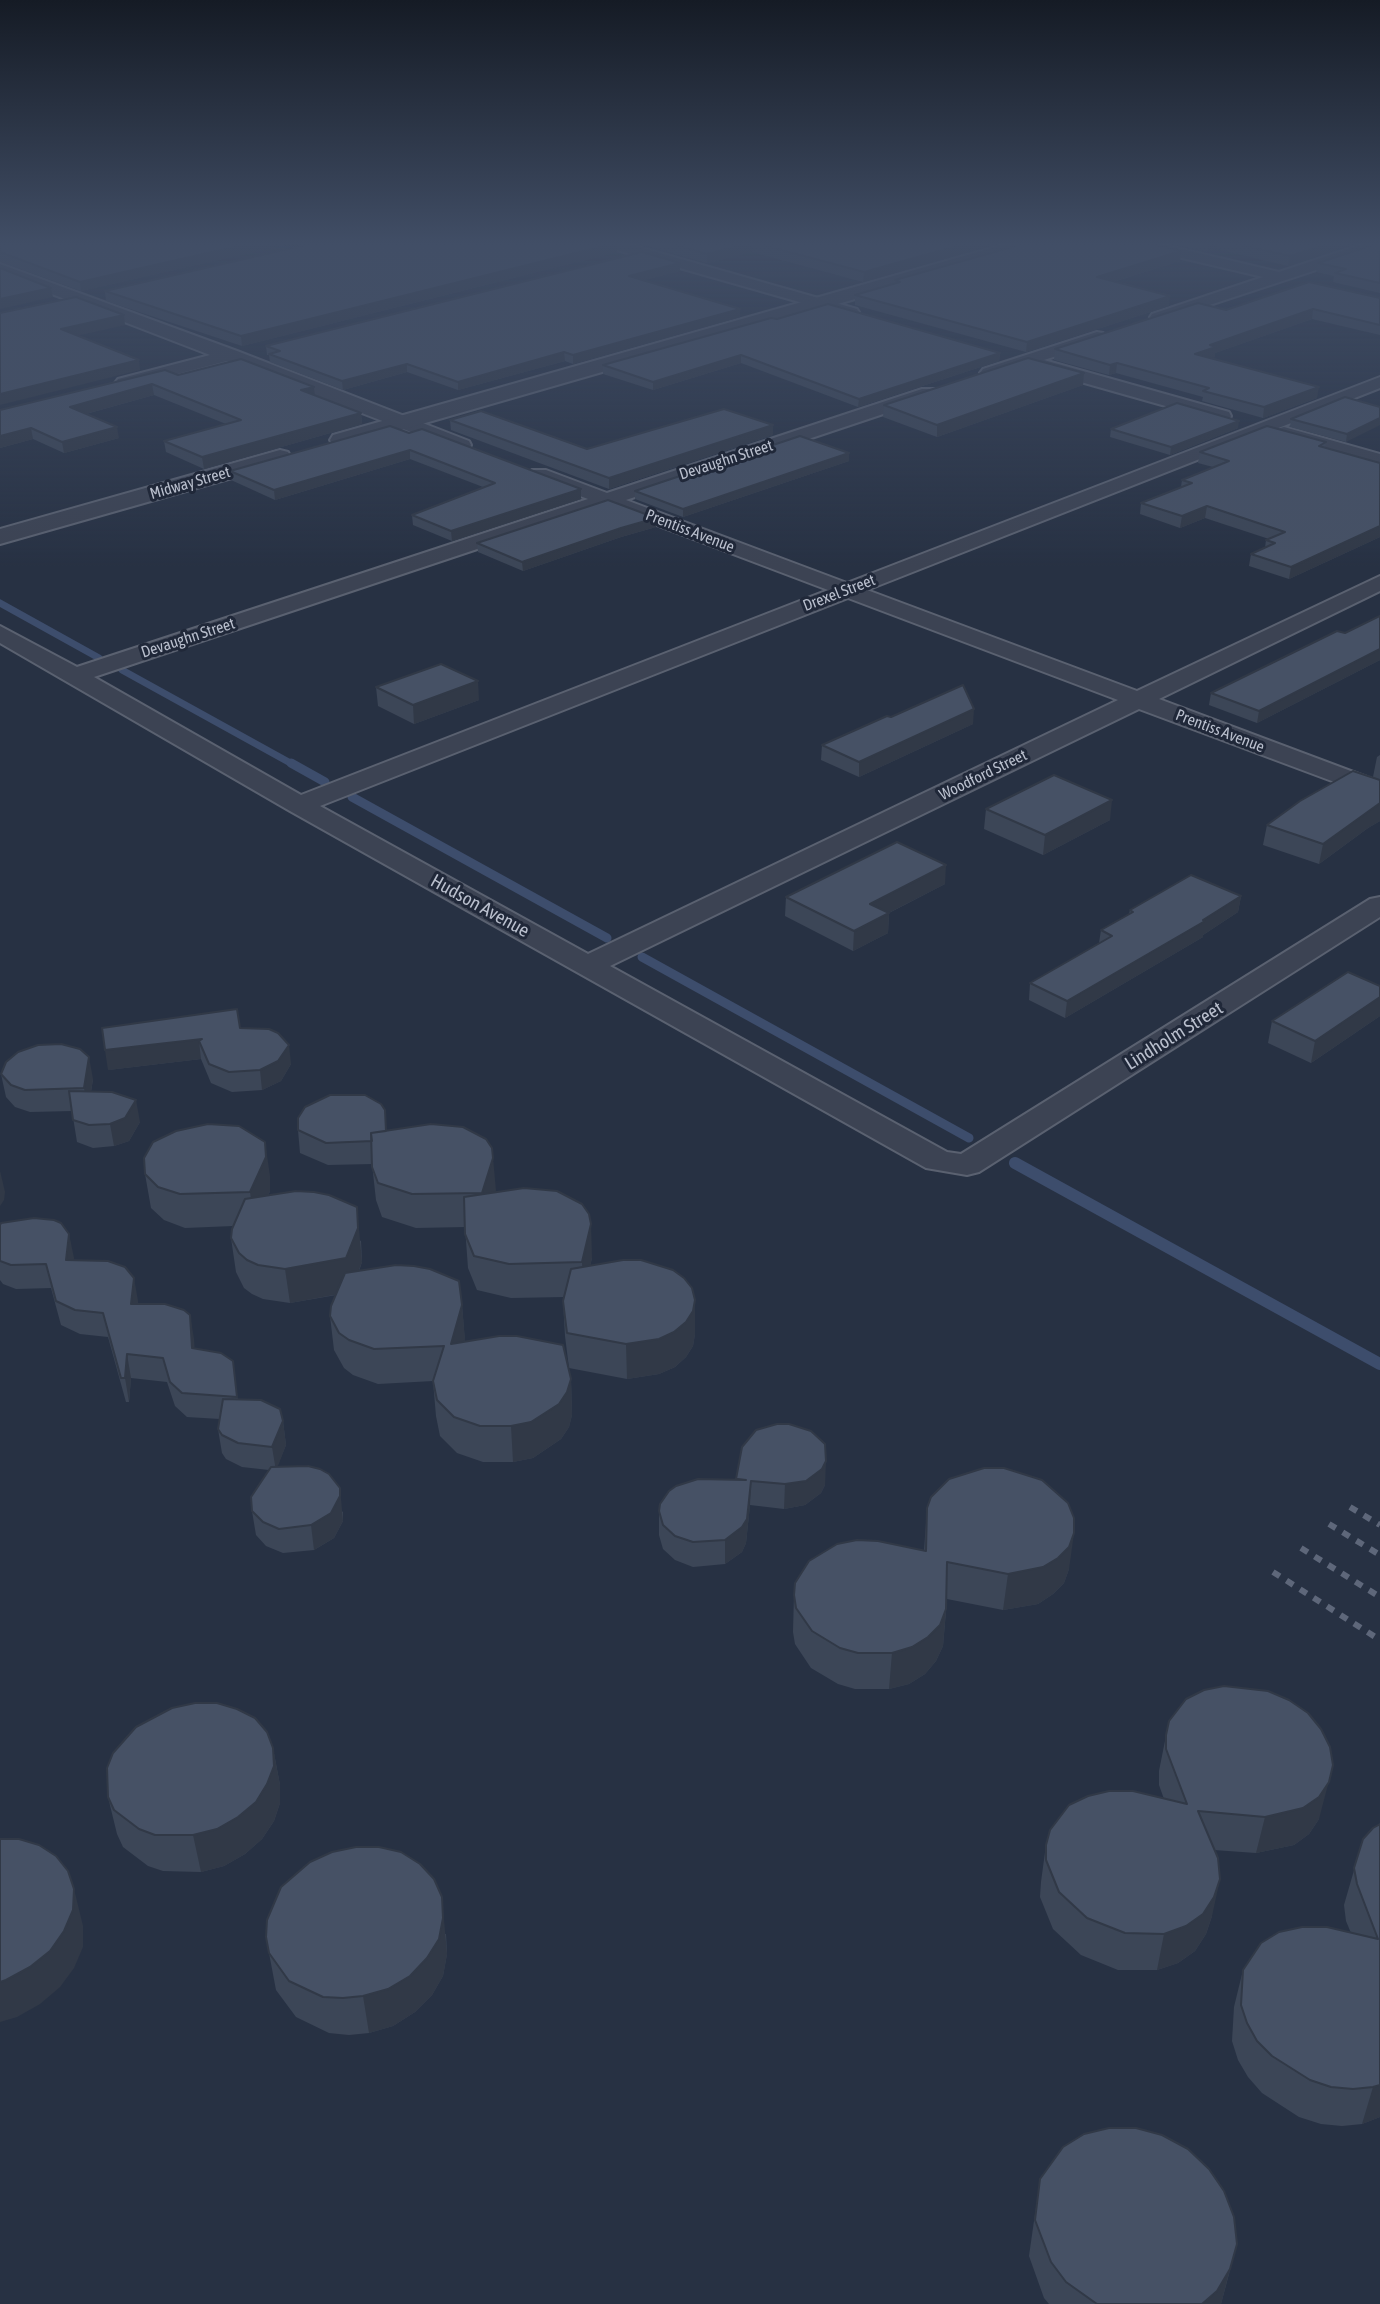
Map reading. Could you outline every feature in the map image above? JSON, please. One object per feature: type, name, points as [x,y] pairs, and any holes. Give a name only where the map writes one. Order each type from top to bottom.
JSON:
[{"type":"street","points":[[217,352],[479,452]]},
{"type":"street","points":[[107,387],[246,352]]},
{"type":"street","points":[[323,445],[650,352]]},
{"type":"street","points":[[974,378],[1054,352]]},
{"type":"street","points":[[1001,354],[1380,460]]},
{"type":"street","name":"Drexel Street","points":[[299,805],[1380,382]]},
{"type":"street","name":"Devaughn Street","points":[[74,676],[948,387]]},
{"type":"street","name":"Midway Street","points":[[0,537],[296,453]]},
{"type":"street","name":"Prentiss Avenue","points":[[517,466],[1380,792]]},
{"type":"street","name":"Woodford Street","points":[[587,966],[1380,583]]},
{"type":"street","name":"Hudson Avenue","points":[[0,633],[299,805],[937,1161],[967,1166]]},
{"type":"street","name":"Lindholm Street","points":[[967,1166],[1380,905]]},
{"type":"building","points":[[0,352],[118,352],[139,360],[0,394]]},
{"type":"building","points":[[278,352],[586,352],[573,355],[564,352],[458,382],[407,364],[342,381],[269,354]]},
{"type":"building","points":[[651,352],[1000,353],[859,399],[741,355],[653,382],[603,365]]},
{"type":"building","points":[[1064,352],[1202,352],[1195,354],[1319,387],[1264,407],[1203,391],[1209,388],[1117,363],[1110,365]]},
{"type":"building","points":[[1028,358],[1084,373],[937,425],[884,405]]},
{"type":"building","points":[[241,359],[314,387],[301,390],[361,413],[202,457],[164,441],[241,420],[152,384],[70,407],[117,427],[62,442],[31,428],[0,436],[0,410],[165,370],[178,375]]},
{"type":"building","points":[[1345,397],[1380,407],[1380,418],[1347,434],[1291,419]]},
{"type":"building","points":[[1177,403],[1239,421],[1171,447],[1111,429]]},
{"type":"building","points":[[724,409],[773,425],[609,478],[450,420],[481,411],[587,449]]},
{"type":"building","points":[[390,426],[409,433],[422,429],[581,489],[451,531],[412,515],[495,483],[410,450],[274,490],[230,471]]},
{"type":"building","points":[[1267,426],[1326,442],[1319,446],[1380,463],[1380,526],[1291,567],[1251,554],[1275,543],[1266,540],[1285,532],[1207,506],[1182,516],[1141,503],[1192,483],[1182,480],[1229,461],[1200,452]]},
{"type":"building","points":[[800,436],[849,453],[683,509],[635,491]]},
{"type":"building","points":[[608,500],[656,518],[522,562],[477,543]]},
{"type":"building","points":[[1380,616],[1380,649],[1259,711],[1211,693],[1337,631],[1345,633]]},
{"type":"building","points":[[441,664],[478,681],[413,705],[376,687]]},
{"type":"building","points":[[963,685],[974,709],[859,762],[822,745],[887,716],[891,717]]},
{"type":"building","points":[[1353,771],[1380,780],[1380,803],[1323,844],[1267,825],[1300,801]]},
{"type":"building","points":[[1054,775],[1112,800],[1045,835],[986,809]]},
{"type":"building","points":[[897,842],[946,865],[870,904],[889,913],[854,931],[786,897]]},
{"type":"building","points":[[1191,875],[1241,896],[1203,920],[1205,921],[1067,1001],[1030,983],[1112,936],[1101,930]]},
{"type":"building","points":[[1348,972],[1380,986],[1380,997],[1315,1041],[1272,1021]]},
{"type":"building","points":[[237,1009],[240,1028],[269,1029],[278,1033],[289,1045],[278,1061],[260,1070],[229,1072],[209,1064],[199,1041],[202,1039],[105,1050],[102,1028]]},
{"type":"building","points":[[61,1044],[80,1049],[89,1057],[84,1088],[25,1090],[11,1085],[1,1074],[6,1062],[18,1052],[38,1045]]},
{"type":"building","points":[[69,1091],[112,1092],[136,1100],[125,1118],[110,1124],[89,1125],[73,1120]]},
{"type":"building","points":[[330,1095],[365,1095],[381,1104],[385,1110],[386,1131],[371,1133],[372,1141],[326,1143],[298,1130],[298,1118],[305,1107]]},
{"type":"building","points":[[208,1124],[239,1126],[265,1142],[266,1157],[250,1192],[180,1194],[158,1187],[145,1174],[144,1158],[153,1142],[176,1131]]},
{"type":"building","points":[[431,1124],[463,1127],[486,1139],[492,1148],[493,1158],[482,1193],[412,1194],[378,1183],[372,1167],[371,1133]]},
{"type":"building","points":[[524,1188],[557,1191],[582,1204],[589,1214],[591,1224],[582,1262],[509,1264],[474,1256],[465,1234],[464,1197]]},
{"type":"building","points":[[296,1191],[329,1195],[357,1207],[358,1228],[346,1258],[285,1269],[258,1265],[247,1260],[239,1253],[231,1238],[245,1199]]},
{"type":"building","points":[[34,1218],[61,1223],[69,1234],[66,1260],[108,1261],[125,1267],[134,1278],[131,1304],[165,1304],[184,1310],[190,1315],[192,1348],[221,1353],[233,1361],[237,1397],[182,1393],[170,1382],[163,1358],[127,1354],[125,1378],[121,1378],[103,1313],[75,1310],[56,1301],[46,1264],[11,1265],[0,1261],[1,1223]]},
{"type":"building","points":[[623,1260],[641,1260],[673,1270],[684,1278],[692,1288],[695,1300],[693,1311],[686,1322],[659,1339],[626,1344],[567,1333],[563,1301],[571,1269]]},
{"type":"building","points":[[396,1265],[430,1269],[459,1281],[462,1305],[451,1344],[499,1336],[517,1336],[563,1345],[571,1379],[559,1404],[531,1422],[511,1426],[480,1426],[454,1417],[437,1400],[433,1381],[444,1346],[374,1349],[349,1340],[339,1333],[330,1316],[331,1306],[345,1273]]},
{"type":"building","points":[[223,1399],[261,1400],[280,1409],[283,1421],[272,1447],[238,1443],[222,1435],[218,1429]]},
{"type":"building","points":[[777,1424],[789,1424],[811,1431],[825,1444],[826,1461],[822,1469],[806,1481],[785,1484],[751,1481],[747,1519],[742,1527],[725,1540],[693,1542],[675,1536],[663,1525],[660,1504],[669,1491],[698,1479],[746,1480],[736,1479],[742,1447],[756,1430]]},
{"type":"building","points":[[308,1466],[329,1474],[340,1488],[340,1496],[331,1513],[311,1525],[279,1529],[263,1522],[252,1511],[251,1497],[271,1467]]},
{"type":"building","points":[[984,1468],[1004,1468],[1042,1480],[1068,1503],[1074,1518],[1074,1533],[1069,1547],[1058,1558],[1043,1567],[1008,1574],[947,1562],[946,1609],[940,1625],[912,1647],[892,1653],[858,1653],[840,1648],[812,1631],[796,1608],[794,1595],[795,1583],[809,1561],[837,1544],[857,1540],[878,1541],[926,1551],[927,1508],[931,1497],[949,1479]]},
{"type":"building","points":[[1224,1686],[1268,1691],[1289,1700],[1308,1713],[1321,1729],[1330,1747],[1333,1765],[1329,1782],[1319,1797],[1303,1808],[1265,1817],[1198,1811],[1218,1858],[1220,1879],[1214,1897],[1203,1914],[1186,1926],[1164,1934],[1125,1933],[1087,1918],[1059,1892],[1046,1860],[1050,1830],[1069,1805],[1088,1796],[1109,1791],[1133,1791],[1187,1804],[1166,1749],[1169,1721],[1186,1699],[1204,1690]]},
{"type":"building","points":[[195,1703],[217,1703],[255,1718],[267,1732],[273,1748],[274,1766],[256,1802],[238,1817],[217,1829],[193,1835],[155,1835],[139,1829],[114,1810],[108,1797],[107,1768],[113,1753],[136,1727],[172,1708]]},
{"type":"building","points":[[1380,1824],[1380,2085],[1353,2089],[1331,2087],[1310,2080],[1272,2056],[1257,2041],[1241,2005],[1243,1970],[1261,1943],[1279,1932],[1302,1927],[1327,1927],[1378,1939],[1357,1884],[1354,1868],[1363,1839]]},
{"type":"building","points":[[0,1839],[19,1839],[39,1845],[56,1856],[68,1871],[74,1889],[73,1910],[64,1931],[50,1951],[30,1967],[0,1982]]},
{"type":"building","points":[[356,1847],[379,1847],[401,1852],[420,1864],[434,1879],[442,1897],[443,1918],[439,1939],[427,1958],[410,1976],[388,1989],[363,1996],[323,1997],[289,1981],[269,1953],[267,1920],[281,1887],[310,1862],[332,1852]]},
{"type":"building","points":[[1109,2128],[1136,2128],[1162,2135],[1188,2149],[1209,2169],[1224,2191],[1234,2217],[1237,2244],[1230,2269],[1217,2291],[1202,2304],[1097,2304],[1066,2282],[1051,2262],[1035,2220],[1040,2179],[1063,2147],[1084,2134]]},
{"type":"waterway","points":[[0,603],[99,658]]},
{"type":"waterway","points":[[122,670],[294,765]]},
{"type":"waterway","points":[[291,763],[325,782]]},
{"type":"waterway","points":[[352,797],[607,938]]},
{"type":"waterway","points":[[642,957],[969,1138]]},
{"type":"waterway","points":[[1015,1163],[1380,1364]]},
{"type":"railway","points":[[1350,1507],[1380,1525]]},
{"type":"railway","points":[[1329,1524],[1380,1555]]},
{"type":"railway","points":[[1301,1548],[1380,1597]]},
{"type":"railway","points":[[1273,1572],[1380,1640]]}]
